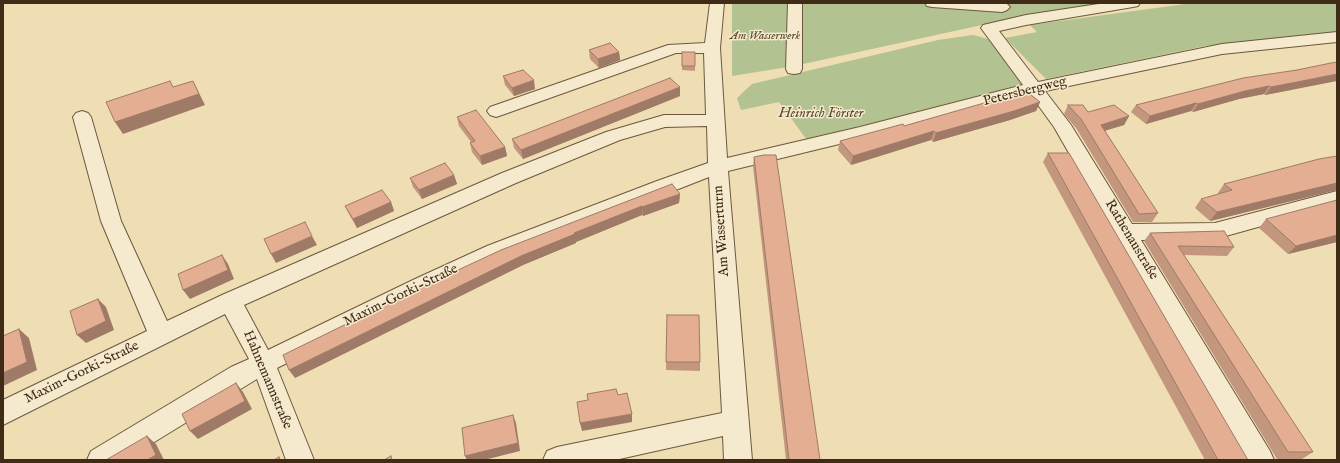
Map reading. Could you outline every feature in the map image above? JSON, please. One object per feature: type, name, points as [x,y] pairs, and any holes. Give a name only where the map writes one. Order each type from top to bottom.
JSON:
[{"type":"street","name":"Am Wasserturm","points":[[717,3],[712,48],[718,167],[738,460]]},
{"type":"street","points":[[794,69],[795,3]]},
{"type":"street","points":[[932,3],[1001,5],[1010,23],[1125,3]]},
{"type":"street","name":"Rathenaustraße","points":[[1010,23],[989,28],[1062,125],[1260,460]]},
{"type":"street","name":"Petersbergweg","points":[[718,167],[742,163],[1034,88],[1222,49],[1337,37]]},
{"type":"street","points":[[496,110],[674,48],[712,48]]},
{"type":"street","points":[[82,117],[112,221],[161,335]]},
{"type":"street","name":"Maxim-Gorki-Straße","points":[[3,413],[230,301],[509,178],[613,136],[664,120],[716,120]]},
{"type":"street","name":"Maxim-Gorki-Straße","points":[[101,460],[240,374],[494,252],[664,186],[718,167]]},
{"type":"street","points":[[1126,232],[1215,231],[1337,198]]},
{"type":"street","name":"Hahnemannstraße","points":[[230,301],[263,363],[300,460]]},
{"type":"street","points":[[557,460],[735,422]]},
{"type":"green space","name":"Am Wasserwerk","points":[[732,3],[1110,3],[1037,13],[794,66],[732,76]]},
{"type":"green space","points":[[1193,3],[1337,3],[1337,34],[1205,46],[1046,79],[1005,38],[1037,32],[1030,25]]},
{"type":"green space","name":"Heinrich Förster","points":[[973,35],[988,39],[999,51],[1023,84],[807,140],[779,102],[741,110],[737,98],[752,84],[938,40]]},
{"type":"building","points":[[610,43],[619,52],[598,59],[589,50]]},
{"type":"building","points":[[682,52],[695,52],[695,66],[682,66]]},
{"type":"building","points":[[1337,62],[1337,74],[1245,91],[1150,116],[1136,105],[1243,78]]},
{"type":"building","points":[[523,70],[534,80],[512,88],[503,76]]},
{"type":"building","points":[[670,78],[680,87],[521,150],[512,139]]},
{"type":"building","points":[[170,81],[173,87],[193,81],[199,94],[115,122],[106,102]]},
{"type":"building","points":[[1026,91],[1040,102],[936,133],[934,131],[853,156],[840,141],[903,124],[904,126]]},
{"type":"building","points":[[1068,105],[1083,105],[1088,112],[1114,105],[1129,116],[1101,125],[1158,213],[1139,214],[1081,119]]},
{"type":"building","points":[[476,110],[505,147],[480,156],[470,143],[475,141],[457,117]]},
{"type":"building","points":[[1048,153],[1069,153],[1248,460],[1218,460]]},
{"type":"building","points":[[776,155],[820,460],[789,460],[754,157]]},
{"type":"building","points":[[1337,156],[1337,183],[1217,212],[1201,199],[1232,190],[1224,184],[1319,159]]},
{"type":"building","points":[[445,163],[454,175],[419,190],[410,178]]},
{"type":"building","points":[[672,184],[680,194],[642,206],[521,256],[289,370],[283,355],[428,284],[501,250]]},
{"type":"building","points":[[382,190],[391,202],[353,219],[345,206]]},
{"type":"building","points":[[1337,200],[1337,235],[1296,246],[1266,219]]},
{"type":"building","points":[[305,222],[312,236],[271,254],[264,239]]},
{"type":"building","points":[[1224,231],[1234,247],[1178,246],[1313,452],[1288,452],[1150,233]]},
{"type":"building","points":[[222,255],[228,270],[183,290],[178,274]]},
{"type":"building","points":[[98,299],[106,321],[77,335],[70,311]]},
{"type":"building","points":[[667,315],[699,315],[700,362],[666,362]]},
{"type":"building","points":[[19,329],[27,362],[3,373],[3,336]]},
{"type":"building","points":[[236,383],[245,401],[190,431],[182,414]]},
{"type":"building","points":[[616,389],[618,395],[627,393],[632,414],[580,423],[577,402],[588,400],[587,394]]},
{"type":"building","points":[[513,415],[518,443],[465,456],[462,428]]},
{"type":"building","points":[[147,436],[156,455],[147,460],[106,460]]},
{"type":"building","points":[[391,456],[392,460],[384,460]]}]
